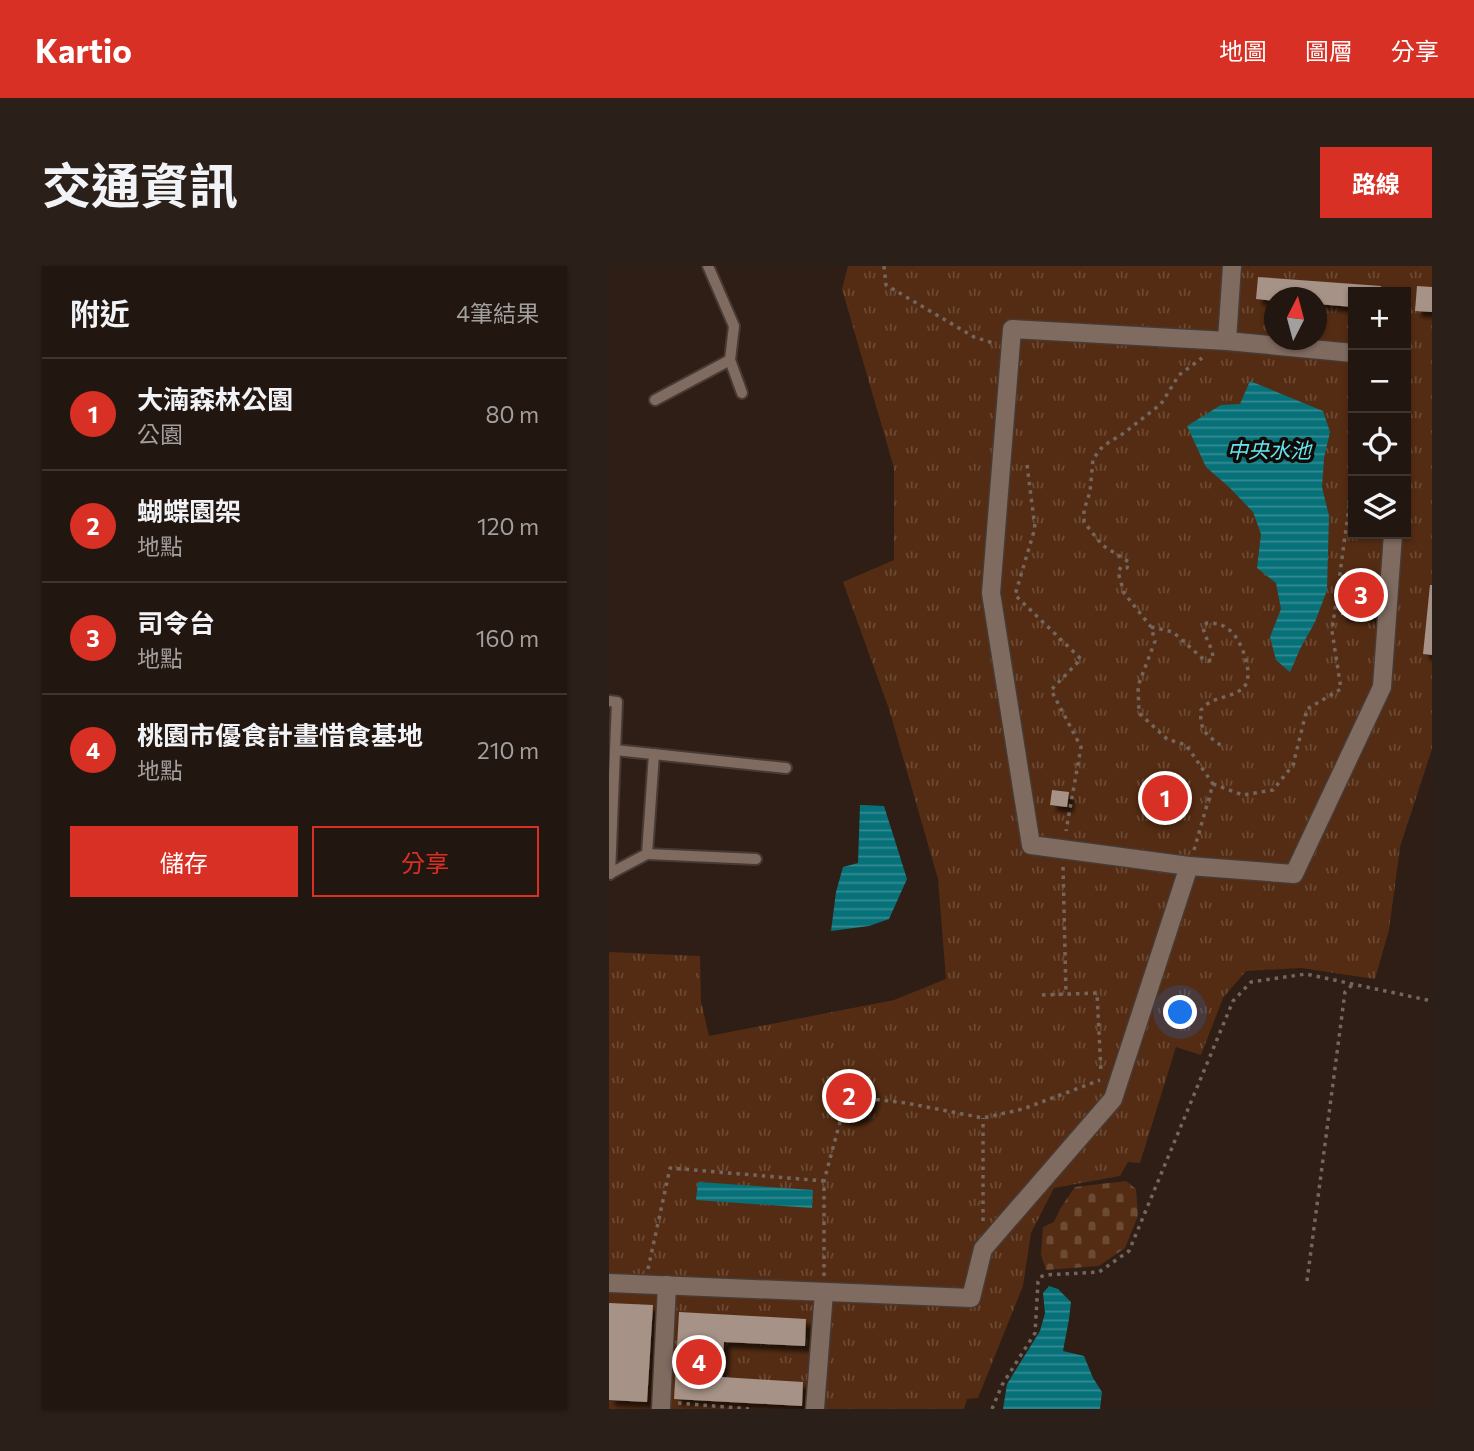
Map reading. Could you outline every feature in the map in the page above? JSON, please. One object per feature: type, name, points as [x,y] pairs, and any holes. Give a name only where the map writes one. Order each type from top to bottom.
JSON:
[{"type":"street","points":[[1227,341],[1232,266]]},
{"type":"street","points":[[1348,353],[1227,341],[1012,329],[991,593],[1031,845],[1189,866],[1294,874],[1382,687],[1393,539]]},
{"type":"street","points":[[609,1283],[971,1298],[983,1249],[1113,1099],[1189,866]]},
{"type":"street","points":[[661,1406],[667,1285]]},
{"type":"street","points":[[815,1409],[824,1292]]},
{"type":"lane","points":[[708,266],[734,326],[730,360],[742,393]]},
{"type":"lane","points":[[655,400],[730,360]]},
{"type":"lane","points":[[613,701],[615,750],[611,795],[610,874],[647,854],[756,859]]},
{"type":"lane","points":[[615,750],[786,768]]},
{"type":"lane","points":[[647,854],[654,754]]},
{"type":"path","points":[[884,266],[886,285],[974,337],[1011,348]]},
{"type":"path","points":[[1227,341],[1179,375],[1161,404],[1103,446],[1093,459],[1090,492],[1084,510],[1084,522],[1102,545],[1129,562],[1127,568],[1121,567],[1118,572],[1124,593],[1151,627],[1155,641],[1138,686],[1139,713],[1167,739],[1186,745],[1213,784],[1243,794],[1273,790],[1293,765],[1307,709],[1341,689],[1332,631],[1348,514]]},
{"type":"path","points":[[1027,465],[1035,528],[1015,595],[1081,659],[1051,690],[1081,747],[1063,849],[1066,994]]},
{"type":"path","points":[[1151,627],[1173,632],[1202,658],[1208,660],[1213,659],[1213,650],[1204,633],[1203,627],[1207,623],[1217,623],[1237,637],[1248,666],[1248,680],[1243,688],[1232,695],[1209,702],[1201,710],[1203,732],[1224,748]]},
{"type":"path","points":[[1189,866],[1213,784]]},
{"type":"path","points":[[992,1409],[1002,1385],[1035,1333],[1040,1278],[1045,1275],[1099,1272],[1129,1251],[1233,1001],[1251,982],[1305,974],[1432,1001]]},
{"type":"path","points":[[1307,1281],[1345,992],[1353,984]]},
{"type":"path","points":[[824,1292],[824,1181],[847,1096],[906,1103],[983,1118],[1023,1110],[1102,1079],[1097,993],[1042,995]]},
{"type":"path","points":[[983,1118],[983,1249]]},
{"type":"path","points":[[645,1284],[670,1168],[824,1181]]},
{"type":"path","points":[[661,1406],[749,1409]]},
{"type":"green space","points":[[848,266],[1432,266],[1432,749],[1400,847],[1389,930],[1375,979],[1301,968],[1246,971],[1223,998],[1201,1055],[1176,1047],[1140,1163],[1128,1162],[1120,1176],[1054,1188],[1031,1233],[1023,1286],[978,1398],[967,1399],[964,1409],[609,1409],[609,952],[700,956],[701,1001],[709,1036],[894,1000],[946,979],[938,879],[889,709],[843,582],[894,560],[894,468],[842,289]]},
{"type":"green space","points":[[1126,1181],[1136,1189],[1138,1216],[1125,1248],[1099,1266],[1046,1270],[1041,1255],[1043,1227],[1054,1222],[1075,1187]]},
{"type":"water","name":"中央水池","points":[[1250,381],[1323,411],[1330,432],[1324,458],[1322,487],[1329,516],[1327,590],[1315,622],[1290,672],[1276,660],[1270,637],[1281,609],[1276,583],[1257,568],[1261,534],[1253,512],[1206,467],[1187,426],[1221,405],[1240,404]]},
{"type":"water","points":[[860,805],[884,806],[907,879],[889,919],[869,926],[831,931],[836,892],[843,867],[858,863]]},
{"type":"water","points":[[698,1182],[813,1190],[812,1208],[696,1200]]},
{"type":"water","points":[[1049,1286],[1058,1289],[1071,1302],[1063,1351],[1084,1356],[1102,1392],[1100,1409],[1003,1409],[1007,1384],[1040,1331],[1045,1313],[1043,1293]]},
{"type":"building","points":[[1258,277],[1381,286],[1348,287],[1348,307],[1327,305],[1327,287],[1264,287],[1264,300],[1256,299]]},
{"type":"building","points":[[1417,286],[1432,287],[1432,312],[1415,311]]},
{"type":"building","points":[[1346,572],[1380,576],[1376,618],[1341,615]]},
{"type":"building","points":[[1432,585],[1432,655],[1423,654]]},
{"type":"building","points":[[1052,790],[1069,792],[1067,807],[1050,805]]},
{"type":"building","points":[[849,1072],[866,1079],[873,1096],[866,1113],[849,1120],[832,1113],[825,1096],[832,1079]]},
{"type":"building","points":[[609,1303],[653,1305],[647,1402],[609,1400]]},
{"type":"building","points":[[679,1312],[806,1319],[805,1346],[724,1342],[722,1377],[803,1382],[802,1406],[674,1399]]},
{"type":"place","name":"司令台","points":[[1361,595]]},
{"type":"place","name":"大湳森林公園","points":[[1165,798]]},
{"type":"place","name":"蝴蝶園架","points":[[849,1096]]},
{"type":"place","name":"桃園市優食計畫惜食基地","points":[[699,1362]]}]
